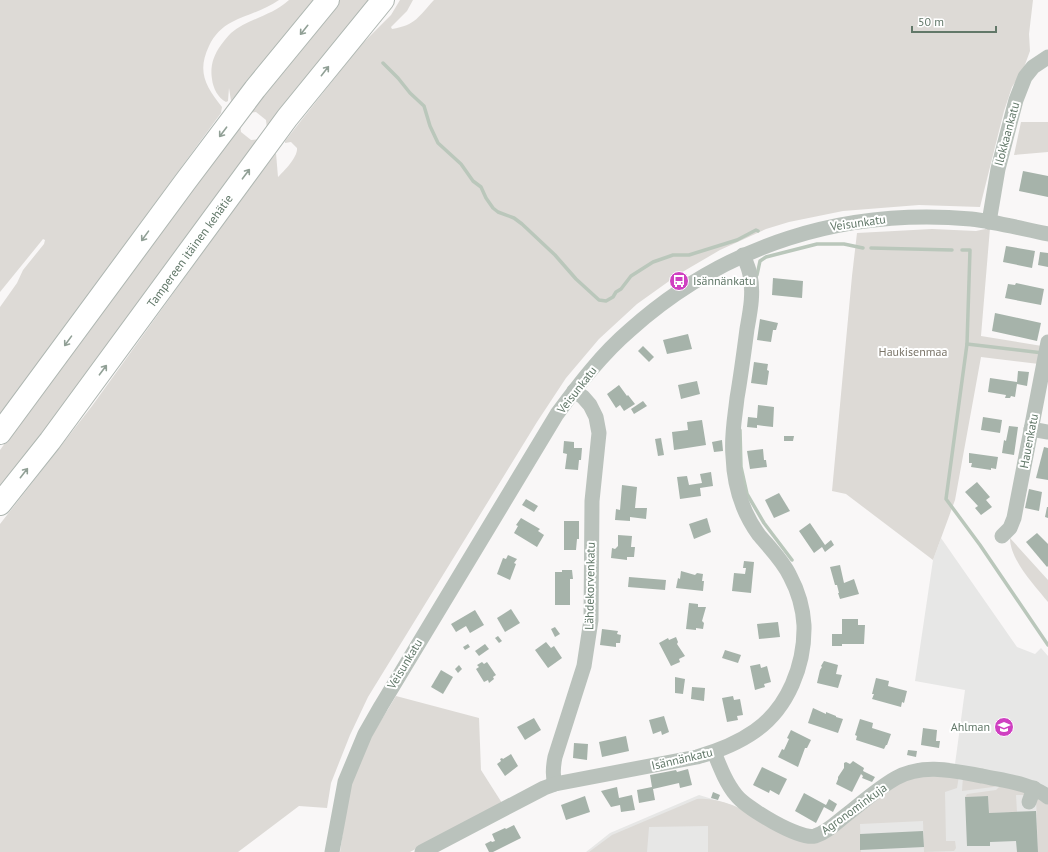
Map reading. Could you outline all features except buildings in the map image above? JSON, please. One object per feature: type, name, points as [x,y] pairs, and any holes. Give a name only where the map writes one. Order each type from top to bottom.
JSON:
[{"type":"highway","points":[[0,434],[255,89],[328,0]]},
{"type":"highway","name":"Tampereen itäinen kehätie","points":[[0,504],[59,429],[287,118],[383,0]]},
{"type":"street","name":"Ilokkaankatu","points":[[989,222],[998,169],[1016,100],[1025,78],[1033,67],[1048,57]]},
{"type":"street","name":"Veisunkatu","points":[[332,852],[345,782],[365,734],[465,565],[557,414],[574,391],[613,346],[630,329],[664,302],[697,279],[721,266],[743,255],[778,241],[812,231],[861,222],[918,217],[989,222],[1048,234]]},
{"type":"street","name":"Isännänkatu","points":[[422,852],[535,793],[556,784],[697,757],[714,752],[755,731],[772,716],[787,696],[797,671],[804,641],[802,608],[789,574],[750,522],[740,498],[732,454],[734,420],[751,300],[750,274],[743,255]]},
{"type":"street","name":"Hauenkatu","points":[[1002,536],[1010,528],[1014,518],[1048,342]]},
{"type":"street","name":"Lähdekorvenkatu","points":[[556,784],[553,778],[553,764],[584,666],[588,640],[591,607],[592,505],[599,433],[596,417],[590,406],[583,397],[574,391]]},
{"type":"street","points":[[1031,429],[1048,432]]},
{"type":"street","name":"Agronominkuja","points":[[714,752],[730,787],[742,802],[768,818],[805,836],[813,837],[828,830],[896,777],[924,769],[944,770],[1000,780],[1031,796],[1042,792],[1048,797]]},
{"type":"shaded area","name":"Ahlman","points":[[941,538],[1017,647],[1035,654],[1041,648],[1048,656],[1048,852],[586,852],[610,833],[699,795],[732,805],[797,839],[955,764],[965,690],[915,681],[933,560]]},
{"type":"green space","points":[[0,0],[279,0],[268,7],[228,24],[213,38],[205,55],[203,71],[207,85],[222,107],[221,113],[0,415],[0,307],[17,283],[23,270],[44,244],[45,240],[43,239],[0,292]]},
{"type":"green space","points":[[289,0],[313,0],[231,101],[229,88],[228,101],[226,102],[218,95],[211,75],[214,57],[218,49],[237,28],[275,10]]},
{"type":"green space","points":[[339,0],[371,0],[267,129],[266,120],[256,112],[248,113]]},
{"type":"green space","points":[[400,0],[413,0],[407,11],[391,27],[392,29],[412,23],[434,0],[1033,0],[1029,34],[1030,51],[1023,70],[1012,87],[1004,111],[980,207],[919,205],[843,211],[789,222],[766,229],[720,250],[679,274],[637,304],[599,339],[566,378],[537,422],[368,697],[350,735],[331,783],[327,808],[299,806],[238,852],[0,852],[0,524],[92,406],[276,153],[278,177],[290,164],[297,152],[297,148],[291,142],[285,143],[285,141],[360,46],[391,15]]},
{"type":"green space","points":[[1021,122],[1048,122],[1048,152],[1014,155]]},
{"type":"green space","points":[[240,124],[241,132],[251,140],[259,139],[0,491],[0,450]]},
{"type":"green space","name":"Haukisenmaa","points":[[990,228],[981,336],[1042,346],[1039,364],[981,357],[955,500],[933,560],[846,494],[832,491],[857,233],[932,229],[976,231]]},
{"type":"green space","points":[[1010,538],[1048,580],[1048,602],[1030,581],[1019,564],[1014,555]]},
{"type":"green space","points":[[396,696],[479,718],[481,770],[502,803],[410,852],[340,852],[350,781],[371,737]]},
{"type":"green space","points":[[910,776],[959,776],[957,788],[945,792],[946,841],[955,841],[956,848],[954,851],[924,852],[923,821],[860,824],[861,852],[708,852],[708,826],[649,827],[647,852],[589,852],[612,835],[697,799],[709,799],[735,806],[797,839]]},
{"type":"green space","points":[[963,776],[996,786],[962,791]]},
{"type":"green space","points":[[1002,784],[1018,787],[1027,795],[1016,795],[1017,812],[989,813],[988,796],[965,797],[967,794],[996,790]]},
{"type":"green space","points":[[1036,797],[1048,801],[1048,852],[1038,852]]},
{"type":"waterway","points":[[383,63],[424,106],[430,126],[438,143],[461,164],[473,181],[481,187],[493,208],[498,212],[514,218],[522,224],[555,255],[576,279],[599,300],[606,301],[613,297],[631,276],[653,262],[673,255],[689,255],[737,240],[756,230],[758,231]]},
{"type":"waterway","points":[[757,275],[760,261],[766,257],[817,244],[844,244],[863,248]]},
{"type":"waterway","points":[[871,248],[952,250]]},
{"type":"waterway","points":[[962,250],[970,250],[967,344],[946,499],[980,545],[1048,645]]},
{"type":"waterway","points":[[967,344],[1043,353]]},
{"type":"waterway","points":[[740,430],[741,467],[747,494],[764,523],[792,560]]},
{"type":"place","name":"Isännänkatu","points":[[679,281]]},
{"type":"place","name":"Ahlman","points":[[1004,727]]}]
